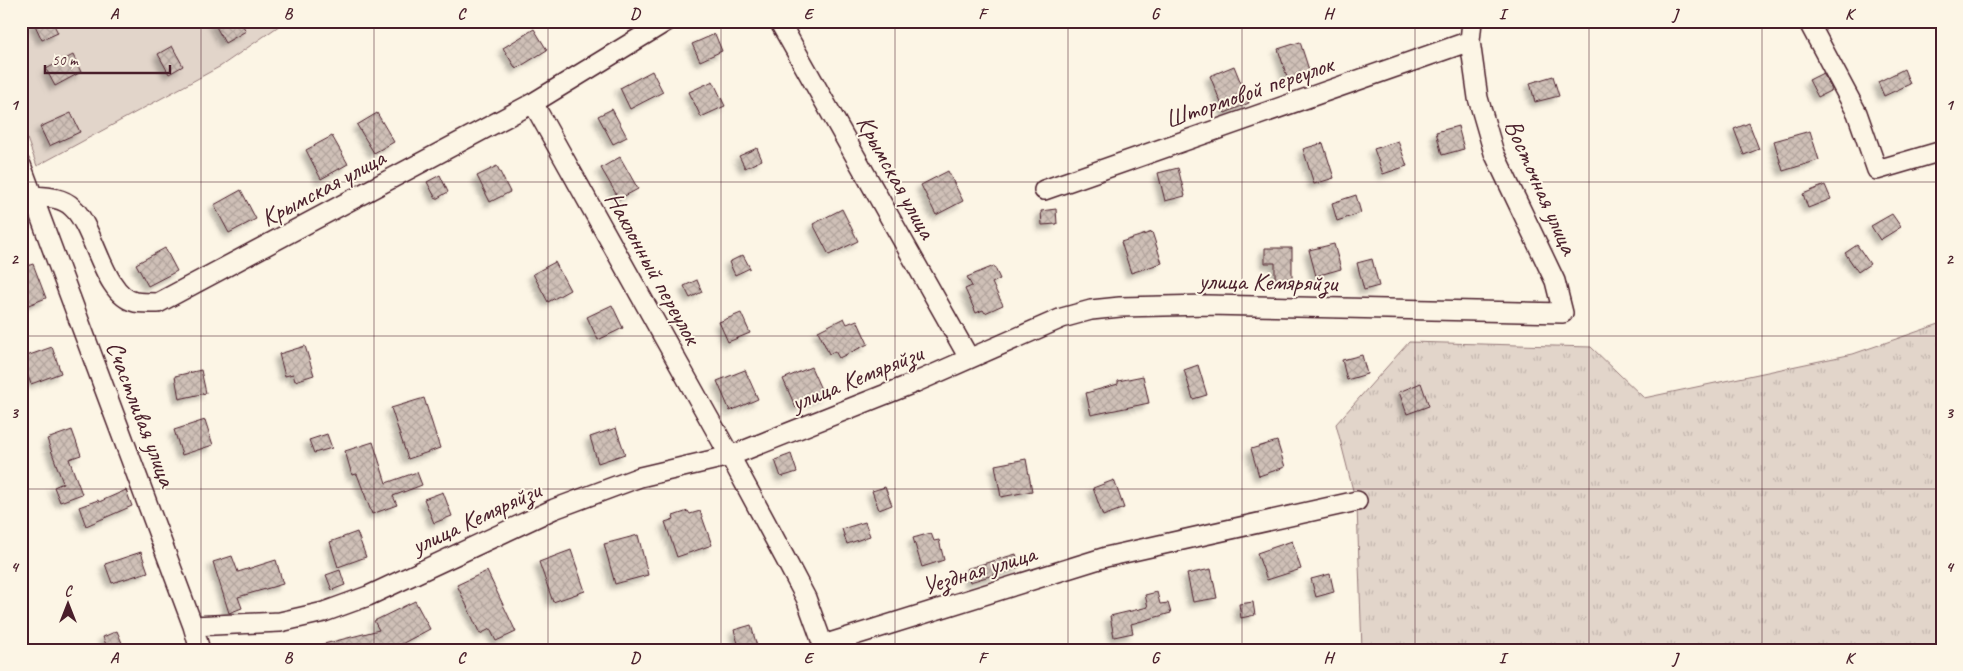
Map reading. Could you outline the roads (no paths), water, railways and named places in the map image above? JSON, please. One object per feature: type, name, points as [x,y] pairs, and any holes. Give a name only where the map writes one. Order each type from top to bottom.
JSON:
[{"type":"street","name":"Крымская улица","points":[[27,199],[60,200],[72,207],[82,220],[108,276],[120,294],[134,302],[158,303],[533,103],[667,21]]},
{"type":"street","name":"Крымская улица","points":[[779,21],[968,358]]},
{"type":"street","name":"Восточная улица","points":[[1472,21],[1470,41],[1478,98],[1494,153],[1554,281],[1563,313]]},
{"type":"street","points":[[1808,21],[1856,113],[1877,170],[1942,151]]},
{"type":"street","name":"Штормовой переулок","points":[[1044,190],[1470,41]]},
{"type":"street","name":"Наклонный переулок","points":[[533,103],[730,456]]},
{"type":"street","name":"Счастливая улица","points":[[21,165],[27,199],[193,626],[200,650]]},
{"type":"street","name":"улица Кемяряйзи","points":[[193,626],[280,622],[324,612],[368,596],[554,509],[640,477],[730,456],[914,383],[1062,318],[1091,310],[1207,304],[1563,313]]},
{"type":"street","name":"Уездная улица","points":[[730,456],[806,598],[823,648],[1106,557],[1357,501]]}]
